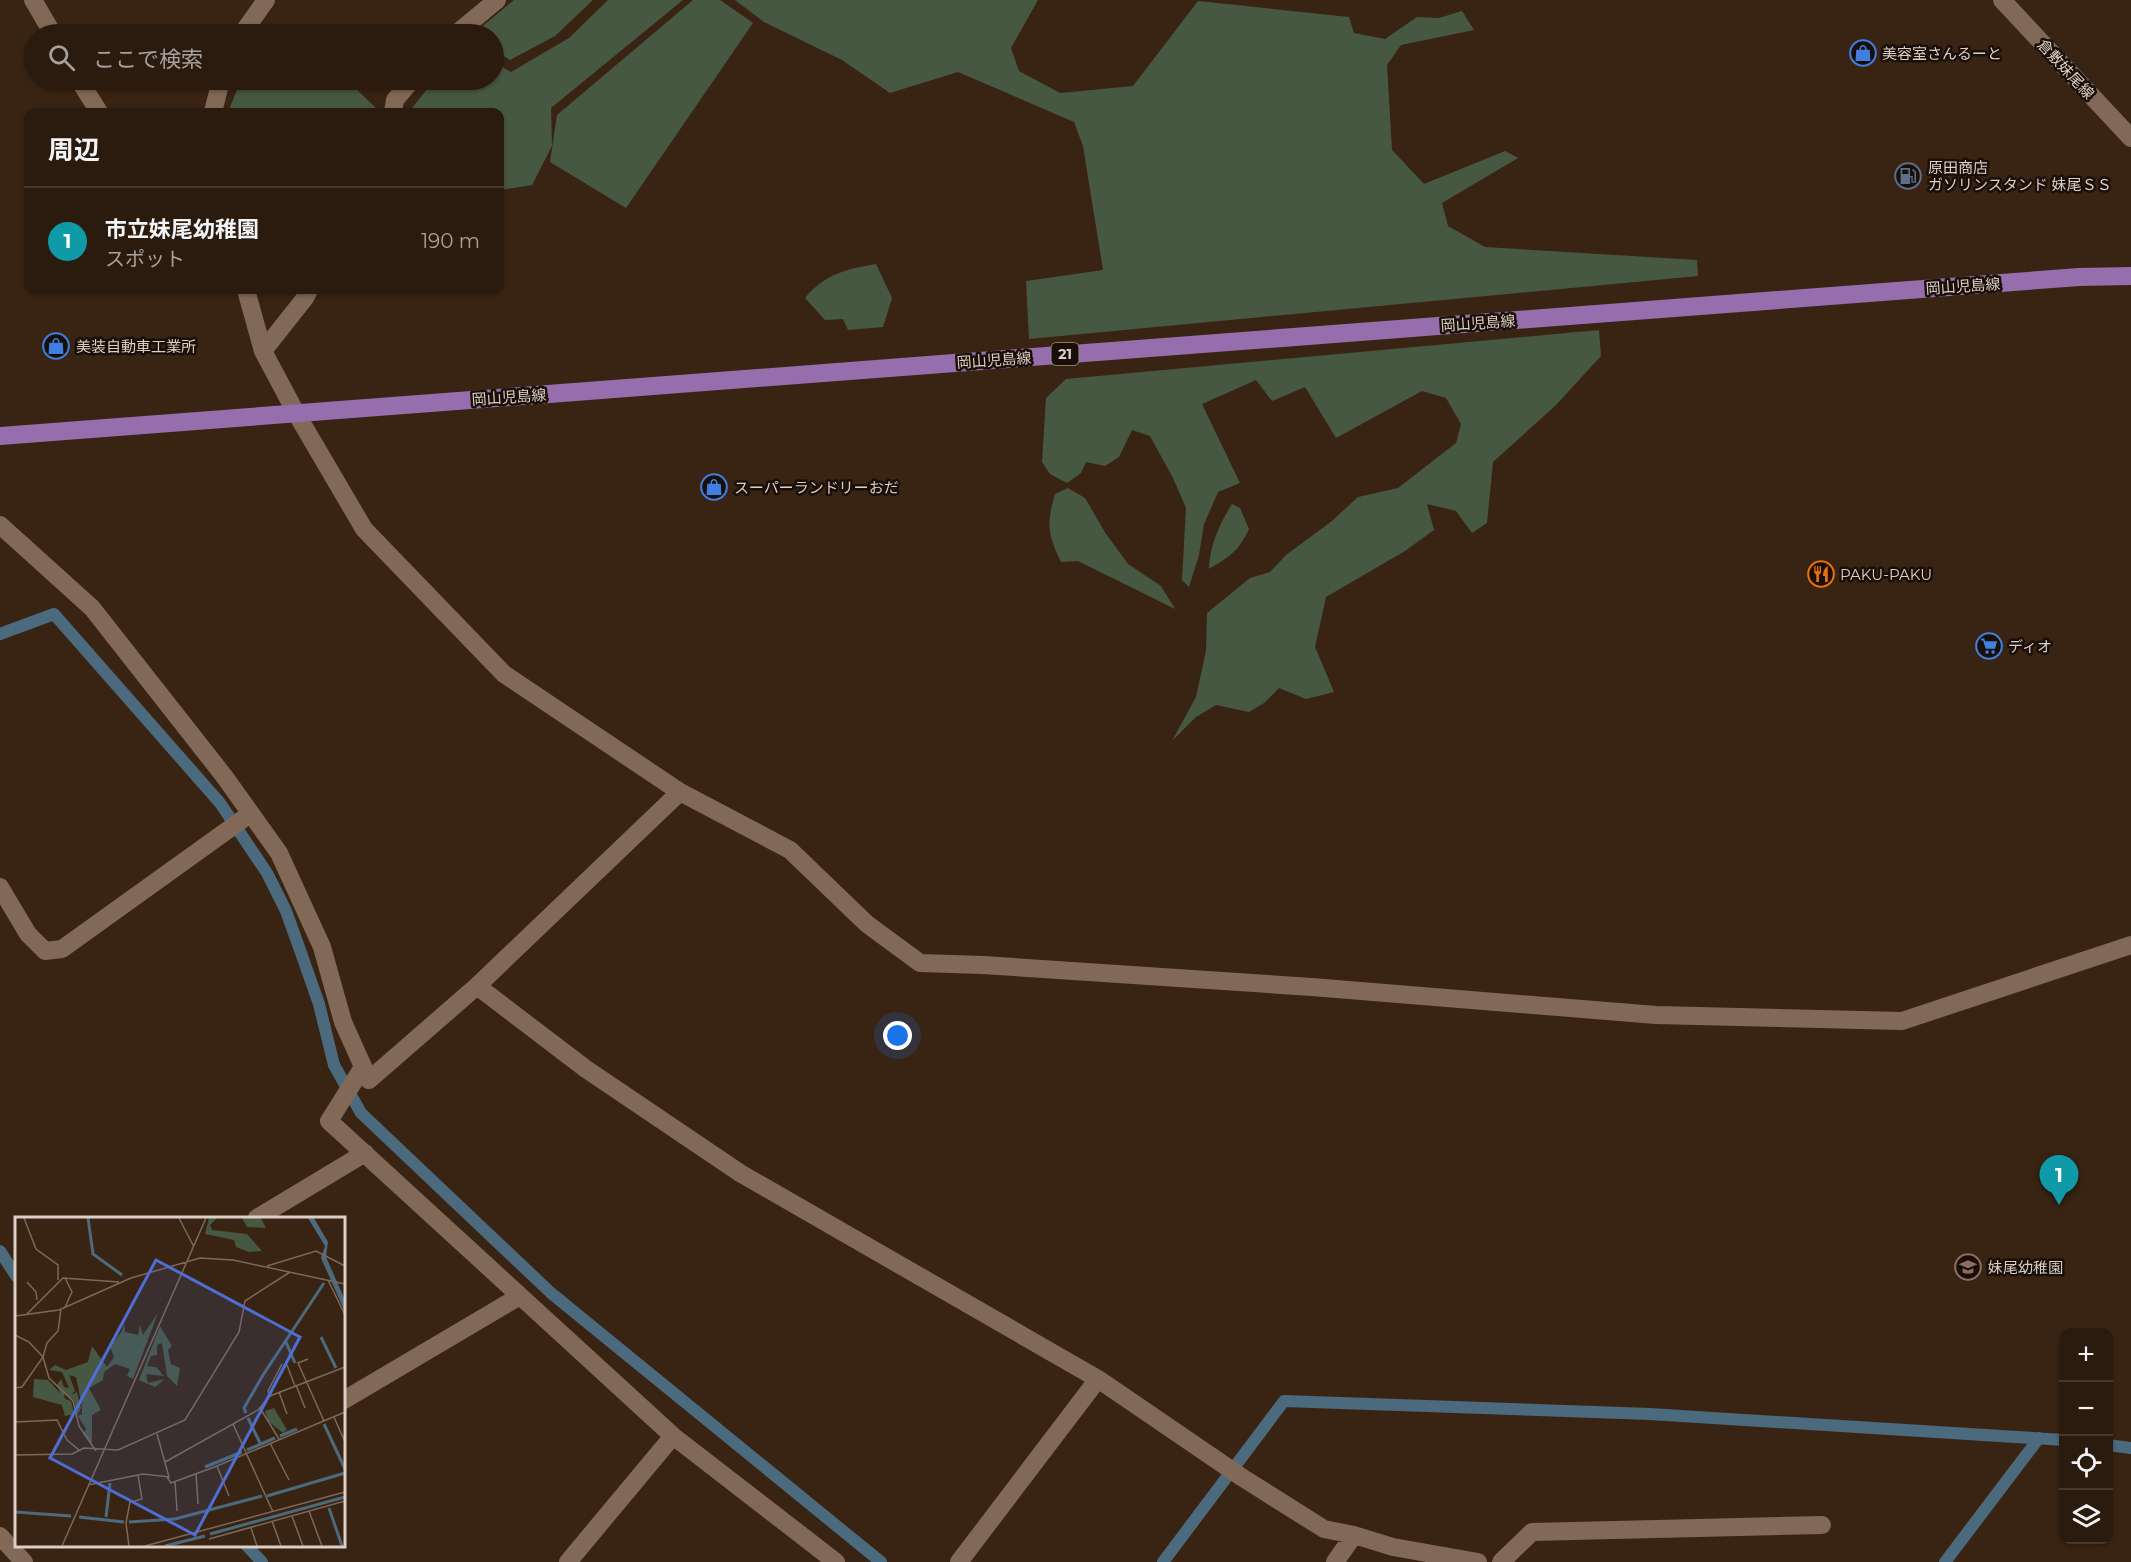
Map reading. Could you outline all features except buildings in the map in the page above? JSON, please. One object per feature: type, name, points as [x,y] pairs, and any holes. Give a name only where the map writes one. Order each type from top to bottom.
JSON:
[{"type":"main road","name":"岡山児島線","points":[[0,436],[2079,277],[2131,276]]},
{"type":"street","points":[[33,0],[47,24]]},
{"type":"street","points":[[249,24],[266,0]]},
{"type":"street","points":[[468,24],[497,0]]},
{"type":"street","name":"倉敷妹尾線","points":[[2002,0],[2131,138]]},
{"type":"street","points":[[85,90],[96,108]]},
{"type":"street","points":[[214,108],[218,90]]},
{"type":"street","points":[[394,108],[395,100],[404,90]]},
{"type":"street","points":[[247,294],[263,351],[296,413],[364,529],[504,674],[680,792],[790,850],[867,924],[920,963],[983,965],[1312,987],[1656,1015],[1902,1022],[2131,945]]},
{"type":"street","points":[[263,351],[306,294]]},
{"type":"street","points":[[0,525],[92,608],[224,776],[249,815],[279,853],[322,947],[359,1075],[369,1080],[477,986],[680,792]]},
{"type":"street","points":[[0,887],[28,934],[45,951],[62,950],[249,815]]},
{"type":"street","points":[[477,986],[586,1069],[740,1173],[1098,1379],[1225,1467],[1324,1529],[1393,1547],[1478,1562]]},
{"type":"street","points":[[359,1075],[329,1121],[673,1437],[836,1562]]},
{"type":"street","points":[[259,1217],[364,1153]]},
{"type":"street","points":[[345,1399],[520,1296]]},
{"type":"street","points":[[959,1562],[1098,1379]]},
{"type":"street","points":[[568,1562],[673,1437]]},
{"type":"street","points":[[1501,1562],[1532,1532],[1822,1526]]},
{"type":"street","points":[[1335,1562],[1354,1535]]},
{"type":"street","points":[[0,1536],[24,1562]]},
{"type":"green space","points":[[514,0],[593,0],[555,36],[510,60],[504,56],[504,24],[485,24]]},
{"type":"green space","points":[[608,0],[683,0],[551,108],[552,146],[532,185],[504,189],[504,108],[412,108],[426,90],[504,90],[504,68],[511,72],[569,38]]},
{"type":"green space","points":[[693,0],[720,0],[753,23],[626,208],[550,162],[557,115]]},
{"type":"green space","points":[[735,0],[1038,0],[1011,48],[1019,71],[1060,93],[1133,86],[1198,1],[1349,17],[1354,33],[1385,39],[1417,17],[1439,18],[1462,11],[1474,30],[1401,45],[1387,65],[1392,150],[1424,184],[1505,151],[1518,158],[1442,203],[1448,226],[1485,247],[1697,260],[1698,276],[1029,339],[1026,281],[1103,270],[1083,146],[1074,122],[958,72],[890,93],[842,60],[764,22]]},
{"type":"green space","points":[[237,90],[357,90],[376,108],[230,108]]},
{"type":"green space","points":[[876,264],[892,298],[883,327],[848,330],[843,319],[825,320],[805,298],[828,278],[855,268]]},
{"type":"green space","points":[[1599,330],[1601,356],[1556,405],[1493,462],[1487,523],[1472,533],[1456,511],[1427,504],[1434,530],[1405,551],[1326,597],[1315,647],[1334,692],[1306,699],[1279,688],[1264,703],[1249,712],[1216,705],[1196,717],[1172,741],[1196,697],[1206,651],[1207,613],[1250,578],[1270,572],[1286,555],[1332,521],[1358,497],[1398,488],[1456,443],[1461,424],[1446,398],[1422,391],[1336,438],[1305,387],[1272,401],[1256,380],[1202,404],[1240,483],[1218,492],[1204,524],[1199,555],[1189,587],[1182,580],[1186,508],[1150,436],[1132,430],[1119,457],[1105,466],[1086,462],[1081,473],[1067,483],[1050,474],[1042,462],[1046,398],[1066,379]]},
{"type":"green space","points":[[1068,488],[1085,498],[1106,534],[1128,564],[1161,586],[1175,609],[1078,561],[1061,562],[1051,536],[1050,514],[1055,494]]},
{"type":"green space","points":[[1232,504],[1240,508],[1249,529],[1233,553],[1209,569],[1216,535]]},
{"type":"waterway","points":[[0,634],[54,614],[220,803],[267,873],[286,911],[319,1004],[334,1065],[361,1113],[551,1293],[881,1562]]},
{"type":"waterway","points":[[0,1251],[15,1274]]},
{"type":"waterway","points":[[1163,1562],[1284,1401],[1650,1414],[2059,1440]]},
{"type":"waterway","points":[[1945,1562],[2039,1438]]},
{"type":"waterway","points":[[2113,1446],[2131,1448]]},
{"type":"waterway","points":[[248,1547],[262,1562]]},
{"type":"place","name":"美容室さんるーと","points":[[1863,53]]},
{"type":"place","name":"原田商店 ガソリンスタンド 妹尾ＳＳ","points":[[1908,176]]},
{"type":"place","name":"美装自動車工業所","points":[[56,346]]},
{"type":"place","name":"スーパーランドリーおだ","points":[[714,487]]},
{"type":"place","name":"PAKU-PAKU","points":[[1821,574]]},
{"type":"place","name":"ディオ","points":[[1989,646]]},
{"type":"place","name":"市立妹尾幼稚園","points":[[2059,1205]]},
{"type":"place","name":"妹尾幼稚園","points":[[1968,1267]]}]
